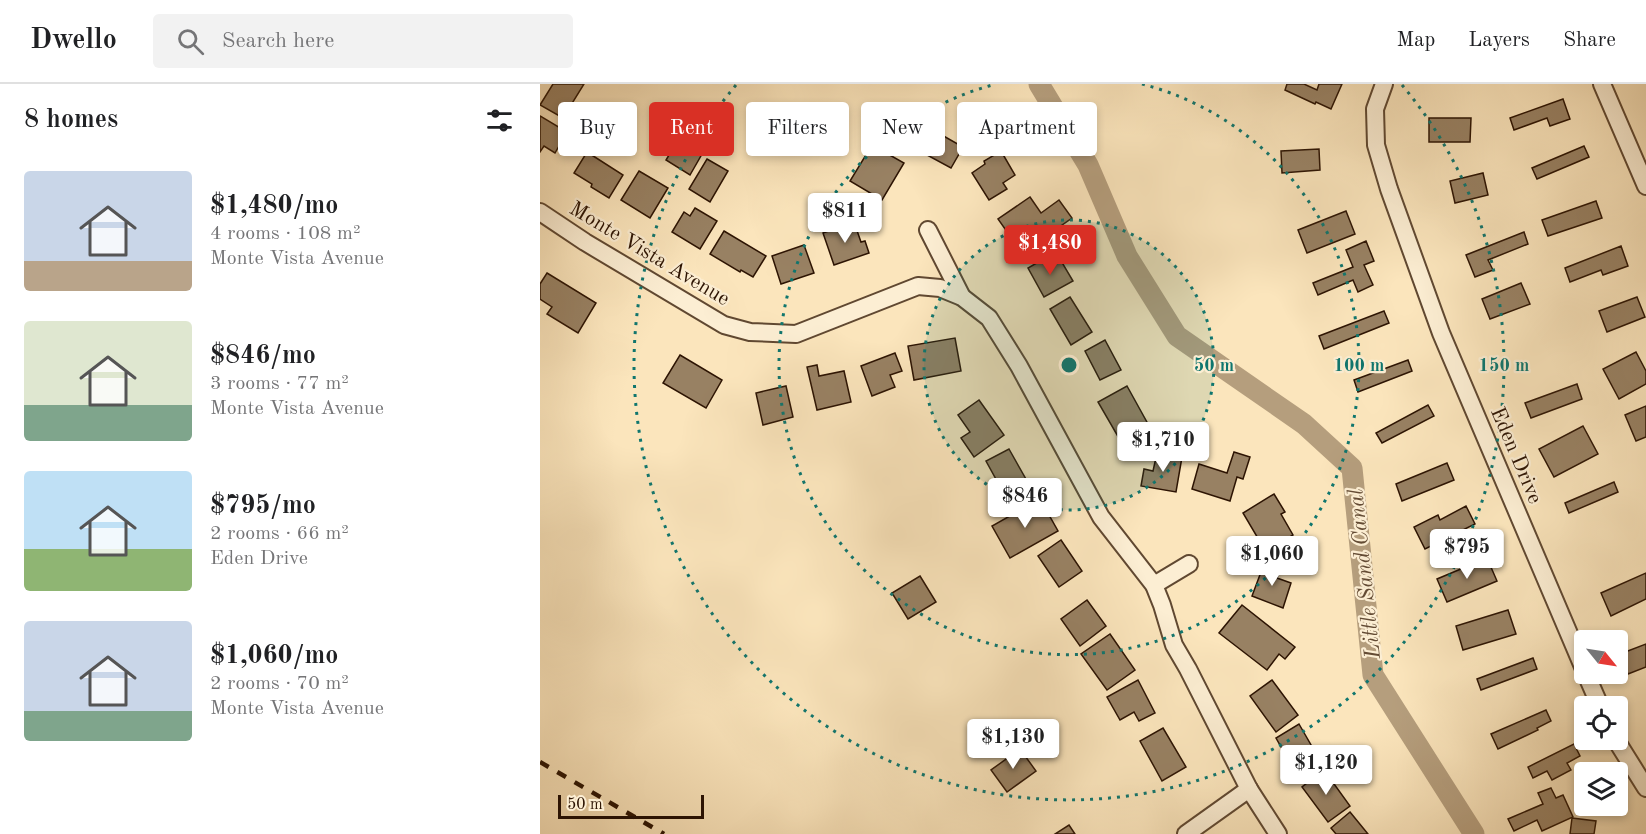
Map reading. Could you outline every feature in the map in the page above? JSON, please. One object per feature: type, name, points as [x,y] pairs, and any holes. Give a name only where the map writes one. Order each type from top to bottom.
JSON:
[{"type":"street","name":"Eden Drive","points":[[1384,84],[1375,109],[1376,145],[1389,189],[1441,333],[1574,645]]},
{"type":"street","points":[[1602,84],[1646,186]]},
{"type":"street","name":"Monte Vista Avenue","points":[[540,213],[724,325],[750,332],[795,334],[918,286],[940,288],[962,297],[989,318],[1019,366],[1101,517],[1154,585],[1174,645],[1249,789],[1278,834]]},
{"type":"street","points":[[928,231],[962,297]]},
{"type":"street","points":[[1154,585],[1189,564]]},
{"type":"street","points":[[1625,750],[1640,766],[1646,788]]},
{"type":"street","points":[[1186,834],[1249,789]]},
{"type":"building","points":[[553,84],[584,84],[573,102],[558,102],[558,115],[540,105]]},
{"type":"building","points":[[1287,84],[1304,84],[1317,90],[1319,84],[1342,84],[1331,109],[1285,90]]},
{"type":"building","points":[[1563,99],[1570,119],[1550,126],[1547,118],[1514,130],[1510,118]]},
{"type":"building","points":[[540,116],[558,127],[558,148],[555,153],[544,146],[540,152]]},
{"type":"building","points":[[1429,118],[1471,118],[1470,142],[1429,142]]},
{"type":"building","points":[[945,137],[957,144],[958,156],[951,168],[929,156],[945,156]]},
{"type":"building","points":[[1584,146],[1589,157],[1537,179],[1532,168]]},
{"type":"building","points":[[1319,149],[1320,170],[1282,173],[1281,151]]},
{"type":"building","points":[[585,156],[593,156],[623,175],[609,198],[574,173]]},
{"type":"building","points":[[668,156],[701,156],[690,175],[666,160]]},
{"type":"building","points":[[865,156],[892,156],[904,163],[882,200],[850,181]]},
{"type":"building","points":[[992,156],[1004,156],[1015,175],[1003,183],[1007,189],[989,200],[972,173],[985,164],[984,161]]},
{"type":"building","points":[[707,159],[728,171],[710,202],[689,189]]},
{"type":"building","points":[[639,171],[668,188],[650,218],[621,200]]},
{"type":"building","points":[[1483,173],[1488,195],[1455,203],[1450,181]]},
{"type":"building","points":[[1030,197],[1041,213],[1059,200],[1072,218],[1022,253],[998,219]]},
{"type":"building","points":[[1596,201],[1602,218],[1548,236],[1542,220]]},
{"type":"building","points":[[695,208],[717,221],[700,249],[672,232],[684,212],[690,216]]},
{"type":"building","points":[[1346,211],[1355,234],[1307,253],[1298,230]]},
{"type":"building","points":[[854,222],[861,242],[865,241],[869,253],[834,265],[823,233]]},
{"type":"building","points":[[724,231],[766,256],[753,277],[710,254]]},
{"type":"building","points":[[1524,232],[1528,244],[1488,260],[1493,270],[1475,277],[1466,255]]},
{"type":"building","points":[[1366,241],[1374,261],[1364,265],[1373,285],[1358,292],[1353,280],[1318,295],[1313,283],[1353,267],[1346,250]]},
{"type":"building","points":[[804,245],[814,273],[781,284],[772,256]]},
{"type":"building","points":[[1621,246],[1628,266],[1603,275],[1601,270],[1570,282],[1565,268]]},
{"type":"building","points":[[1047,257],[1052,264],[1060,259],[1073,281],[1044,297],[1028,268]]},
{"type":"building","points":[[547,273],[596,303],[578,333],[547,314],[552,307],[540,299],[540,284]]},
{"type":"building","points":[[1521,283],[1530,304],[1490,319],[1482,299]]},
{"type":"building","points":[[1070,297],[1092,332],[1071,345],[1050,309]]},
{"type":"building","points":[[1637,297],[1645,317],[1607,332],[1599,311]]},
{"type":"building","points":[[1384,311],[1389,323],[1324,349],[1319,336]]},
{"type":"building","points":[[955,338],[961,371],[914,380],[908,346]]},
{"type":"building","points":[[1105,340],[1121,370],[1100,380],[1085,351]]},
{"type":"building","points":[[1636,352],[1646,371],[1646,384],[1619,399],[1603,369]]},
{"type":"building","points":[[895,353],[902,371],[890,375],[895,387],[872,396],[861,366]]},
{"type":"building","points":[[680,355],[722,380],[706,408],[663,383]]},
{"type":"building","points":[[1408,360],[1412,371],[1358,392],[1354,380]]},
{"type":"building","points":[[817,365],[819,376],[844,371],[851,402],[817,410],[807,367]]},
{"type":"building","points":[[1577,384],[1582,399],[1531,418],[1525,403]]},
{"type":"building","points":[[786,386],[793,417],[763,425],[756,393]]},
{"type":"building","points":[[1127,386],[1148,424],[1120,440],[1098,402]]},
{"type":"building","points":[[979,400],[1004,435],[974,457],[961,438],[970,432],[958,415]]},
{"type":"building","points":[[1428,405],[1434,416],[1382,443],[1376,433]]},
{"type":"building","points":[[1646,406],[1646,437],[1636,441],[1625,415]]},
{"type":"building","points":[[1583,426],[1598,454],[1554,477],[1539,449]]},
{"type":"building","points":[[1009,449],[1031,488],[1008,501],[986,461]]},
{"type":"building","points":[[1234,452],[1250,457],[1243,479],[1237,477],[1230,501],[1192,489],[1199,464],[1227,473]]},
{"type":"building","points":[[1157,453],[1182,457],[1176,492],[1141,486],[1144,469],[1153,471]]},
{"type":"building","points":[[1447,463],[1454,480],[1402,501],[1396,484]]},
{"type":"building","points":[[1614,482],[1618,492],[1569,513],[1565,503]]},
{"type":"building","points":[[1274,494],[1285,512],[1281,514],[1293,535],[1266,552],[1243,513]]},
{"type":"building","points":[[1040,499],[1058,531],[1010,558],[992,526]]},
{"type":"building","points":[[1466,506],[1475,524],[1425,549],[1414,527],[1438,515],[1440,520]]},
{"type":"building","points":[[1061,540],[1082,571],[1059,587],[1038,556]]},
{"type":"building","points":[[1487,558],[1497,581],[1447,602],[1437,579]]},
{"type":"building","points":[[1264,564],[1280,569],[1277,578],[1291,583],[1283,608],[1252,596]]},
{"type":"building","points":[[1646,573],[1646,599],[1611,616],[1601,593]]},
{"type":"building","points":[[920,576],[936,602],[908,619],[892,593]]},
{"type":"building","points":[[1087,600],[1106,626],[1080,646],[1061,619]]},
{"type":"building","points":[[1242,605],[1295,647],[1285,659],[1279,654],[1267,670],[1219,633]]},
{"type":"building","points":[[1508,610],[1516,634],[1463,650],[1456,626]]},
{"type":"building","points":[[1110,634],[1135,670],[1107,690],[1081,654]]},
{"type":"building","points":[[1646,644],[1646,667],[1628,674],[1628,651]]},
{"type":"building","points":[[1533,658],[1537,669],[1481,690],[1477,679]]},
{"type":"building","points":[[1138,680],[1155,713],[1139,721],[1134,712],[1120,720],[1107,697]]},
{"type":"building","points":[[1272,680],[1298,715],[1276,732],[1250,696]]},
{"type":"building","points":[[1546,710],[1551,721],[1537,728],[1538,730],[1498,749],[1491,734]]},
{"type":"building","points":[[1299,724],[1322,764],[1298,777],[1276,738]]},
{"type":"building","points":[[1163,728],[1186,767],[1162,781],[1140,741]]},
{"type":"building","points":[[1574,744],[1574,750],[1577,750],[1580,756],[1567,763],[1571,770],[1552,780],[1547,771],[1533,778],[1528,767]]},
{"type":"building","points":[[1020,749],[1036,771],[1007,792],[991,770]]},
{"type":"building","points":[[1324,770],[1350,806],[1328,822],[1302,787]]},
{"type":"building","points":[[1551,788],[1556,798],[1563,795],[1573,817],[1542,831],[1537,820],[1514,831],[1508,819],[1543,804],[1538,793]]},
{"type":"building","points":[[1350,812],[1368,834],[1336,834],[1331,828]]},
{"type":"building","points":[[1572,818],[1596,821],[1594,834],[1570,834]]},
{"type":"building","points":[[1069,825],[1075,834],[1055,834]]},
{"type":"waterway","name":"Little Sand Canal","points":[[1039,84],[1088,165],[1127,256],[1177,336],[1304,424],[1352,468],[1373,675],[1474,834]]},
{"type":"railway","points":[[540,762],[664,834]]}]
